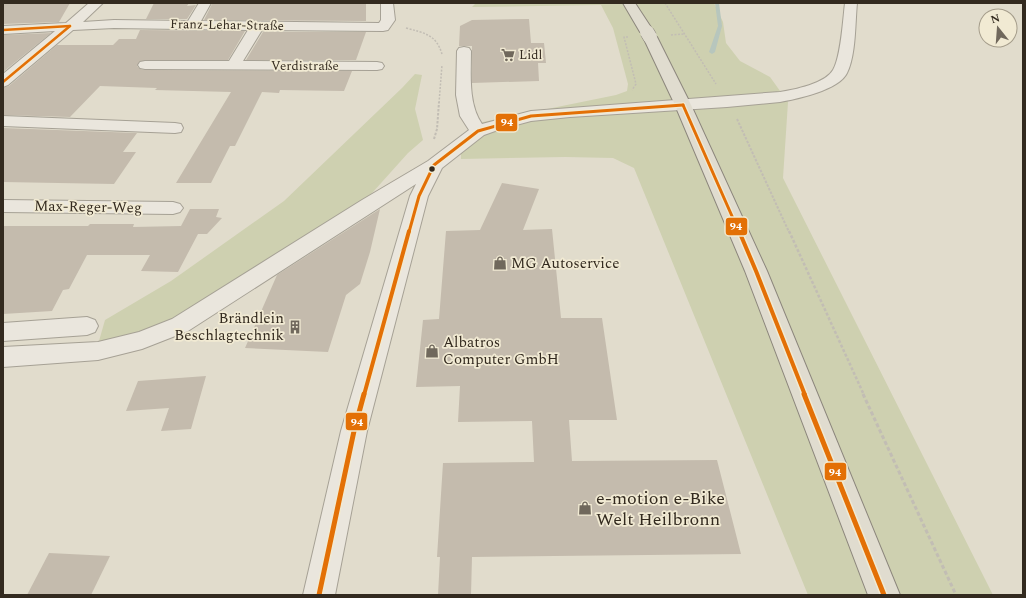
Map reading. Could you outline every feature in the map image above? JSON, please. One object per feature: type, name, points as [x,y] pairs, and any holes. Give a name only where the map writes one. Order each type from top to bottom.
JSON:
[{"type":"main road","points":[[629,3],[649,35],[683,105],[756,271],[884,595]]},
{"type":"street","points":[[3,82],[97,3]]},
{"type":"street","points":[[193,24],[205,3]]},
{"type":"street","points":[[383,27],[388,20],[387,3]]},
{"type":"street","points":[[3,357],[98,351],[142,340],[180,325],[369,204],[434,165],[478,131],[492,126],[531,116],[570,112],[727,102],[797,94],[825,84],[840,73],[846,56],[851,3]]},
{"type":"street","name":"Franz-Lehar-Straße","points":[[3,30],[114,24],[383,27]]},
{"type":"street","points":[[233,66],[257,26]]},
{"type":"street","points":[[464,51],[464,95],[468,116],[478,131]]},
{"type":"street","name":"Verdistraße","points":[[144,65],[377,66]]},
{"type":"street","points":[[3,121],[175,128]]},
{"type":"street","points":[[320,595],[356,424],[418,196],[434,165]]},
{"type":"street","name":"Max-Reger-Weg","points":[[3,206],[172,208]]},
{"type":"street","points":[[3,332],[87,326]]},
{"type":"path","points":[[665,3],[740,124],[956,595]]},
{"type":"path","points":[[383,27],[405,28],[426,33],[439,41],[442,53],[437,129],[434,139],[434,165]]},
{"type":"green space","points":[[476,3],[714,3],[723,22],[726,43],[740,61],[770,77],[788,102],[783,178],[993,595],[808,595],[634,168],[613,158],[565,157],[461,159],[461,135],[483,122],[616,95],[627,91],[628,84],[613,28],[601,5],[472,7]]},
{"type":"green space","points":[[415,74],[422,75],[415,109],[423,140],[408,153],[364,202],[178,323],[97,348],[105,320],[171,281],[284,201]]},
{"type":"building","points":[[3,3],[70,3],[59,22],[3,24]]},
{"type":"building","points":[[154,3],[189,3],[187,6],[196,5],[187,19],[146,19]]},
{"type":"building","points":[[366,3],[366,21],[204,20],[212,4]]},
{"type":"building","name":"Lidl","points":[[529,19],[531,43],[544,43],[546,63],[538,63],[539,81],[472,83],[472,46],[459,46],[460,26],[472,20]]},
{"type":"building","points":[[140,30],[245,31],[228,60],[140,61],[137,66],[140,69],[145,70],[352,71],[344,91],[280,90],[279,93],[262,92],[235,146],[230,146],[211,183],[176,183],[231,92],[155,90],[157,88],[100,86],[70,117],[3,115],[3,88],[9,86],[57,45],[113,45],[119,39],[136,39]]},
{"type":"building","points":[[263,32],[366,32],[356,60],[246,60]]},
{"type":"building","points":[[51,33],[3,72],[3,35]]},
{"type":"building","points":[[3,128],[137,133],[123,152],[136,152],[114,184],[3,182]]},
{"type":"building","points":[[502,183],[539,189],[523,230],[552,229],[561,318],[602,318],[617,420],[569,420],[572,461],[717,460],[741,554],[472,557],[471,595],[438,595],[440,557],[437,557],[443,463],[534,462],[532,421],[458,422],[460,386],[416,387],[423,320],[439,319],[446,231],[480,230]]},
{"type":"building","points":[[190,209],[219,209],[216,217],[222,218],[207,234],[198,234],[178,272],[141,271],[150,255],[87,255],[69,289],[63,290],[52,311],[3,314],[3,226],[88,226],[90,224],[134,224],[133,227],[181,226]]},
{"type":"building","points":[[380,209],[370,252],[360,284],[346,295],[328,352],[245,348],[277,275]]},
{"type":"building","points":[[206,376],[191,429],[161,431],[169,408],[126,411],[138,381]]},
{"type":"building","points":[[49,553],[110,556],[91,595],[27,595]]},
{"type":"waterway","points":[[712,52],[720,26],[717,3]]},
{"type":"transit line","name":"94","points":[[3,30],[70,26]]},
{"type":"transit line","name":"94","points":[[3,82],[70,26]]},
{"type":"transit line","name":"94","points":[[683,105],[756,271],[884,595]]},
{"type":"transit line","name":"94","points":[[319,595],[354,431],[419,196],[434,165],[478,131],[531,116],[683,105]]},
{"type":"place","name":"Lidl","points":[[508,55]]},
{"type":"place","name":"MG Autoservice","points":[[500,263]]},
{"type":"place","name":"Brändlein Beschlagtechnik","points":[[295,327]]},
{"type":"place","name":"Albatros Computer GmbH","points":[[432,351]]},
{"type":"place","name":"e-motion e-Bike Welt Heilbronn","points":[[585,508]]}]
